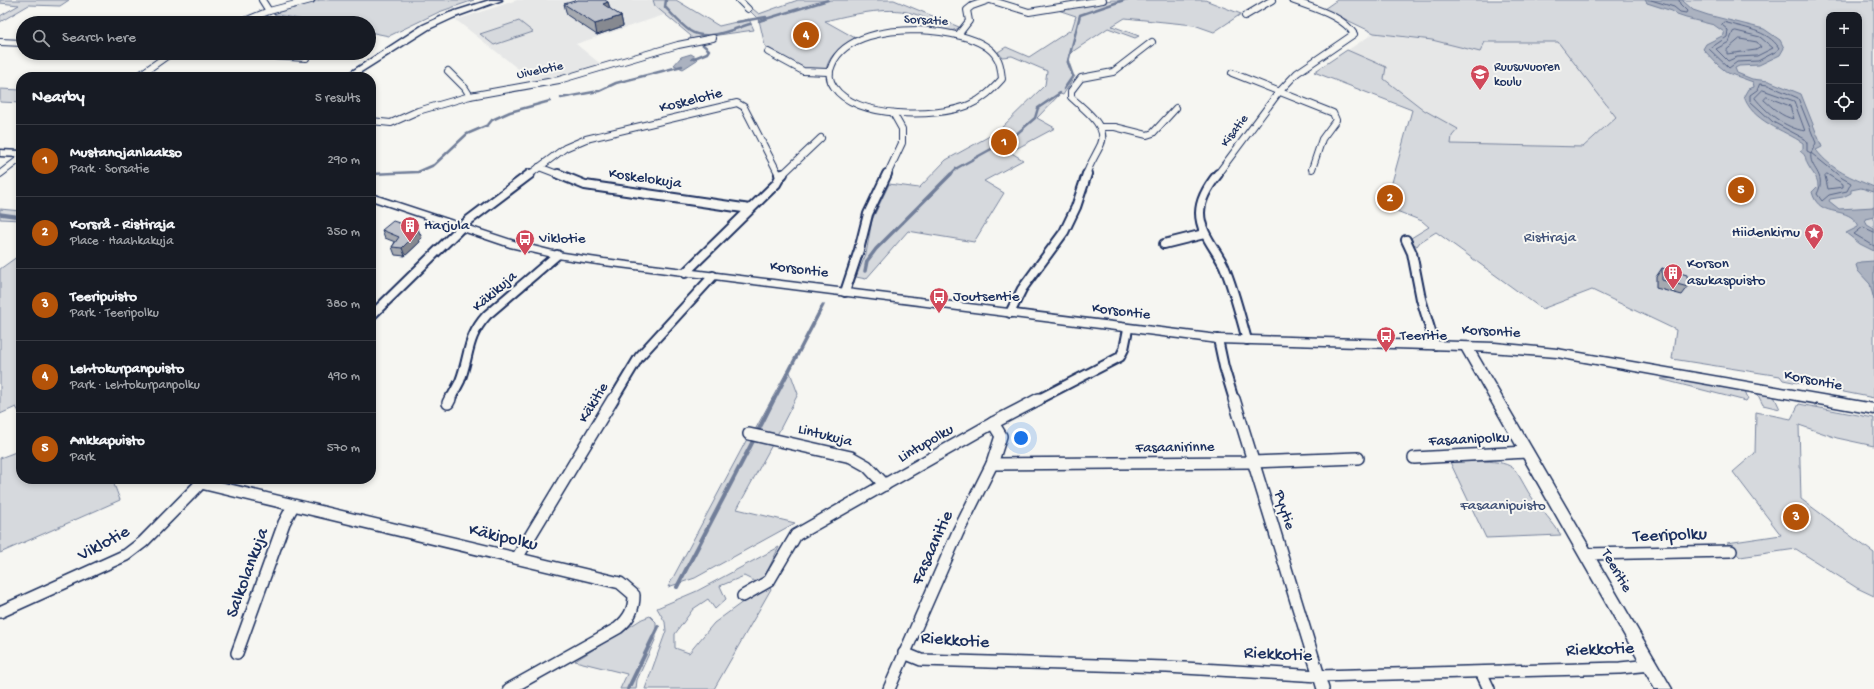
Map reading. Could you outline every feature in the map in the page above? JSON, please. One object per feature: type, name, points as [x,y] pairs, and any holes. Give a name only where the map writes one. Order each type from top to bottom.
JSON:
[{"type":"main road","points":[[376,59],[426,27],[458,13],[498,0]]},
{"type":"main road","points":[[355,72],[374,60]]},
{"type":"main road","points":[[0,153],[16,154]]},
{"type":"main road","name":"Korsontie","points":[[376,200],[514,245],[557,255],[685,273],[1218,339],[1495,347],[1558,353],[1874,409]]},
{"type":"main road","name":"Teeritie","points":[[1466,346],[1664,689]]},
{"type":"street","points":[[262,0],[269,11]]},
{"type":"street","points":[[257,16],[269,11],[311,0]]},
{"type":"street","points":[[740,0],[748,9]]},
{"type":"street","points":[[958,35],[970,21],[967,10],[972,6],[989,0],[1029,12],[1103,0]]},
{"type":"street","points":[[1245,16],[1272,0]]},
{"type":"street","name":"Kisatie","points":[[1247,340],[1231,283],[1223,263],[1204,234],[1200,215],[1201,202],[1208,186],[1279,92],[1304,67],[1354,34],[1350,28],[1342,22],[1292,0]]},
{"type":"street","name":"Sorsatie","points":[[902,30],[938,31],[958,35],[982,44],[995,53],[999,60],[1002,78],[996,87],[975,103],[958,109],[893,113],[870,108],[844,97],[830,80],[828,72],[838,53],[852,43],[866,37],[902,30]]},
{"type":"street","name":"Uivelotie","points":[[376,122],[391,123],[418,111],[470,96],[559,80],[692,41],[713,38]]},
{"type":"street","points":[[0,42],[16,43]]},
{"type":"street","points":[[1010,313],[1022,289],[1064,232],[1070,221],[1091,161],[1102,143],[1103,134],[1101,127],[1071,97],[1071,91],[1081,78],[1113,72],[1152,42]]},
{"type":"street","points":[[768,52],[802,72],[828,72]]},
{"type":"street","points":[[144,72],[161,60]]},
{"type":"street","points":[[448,71],[466,88],[470,96]]},
{"type":"street","points":[[1232,73],[1320,107],[1336,116],[1336,120],[1322,139],[1312,169]]},
{"type":"street","name":"Koskelotie","points":[[460,228],[565,148],[586,139],[723,105],[738,103],[744,107],[780,177]]},
{"type":"street","points":[[1101,127],[1115,127],[1146,135],[1153,133],[1176,108]]},
{"type":"street","points":[[845,292],[859,250],[868,214],[902,143],[902,129],[893,113]]},
{"type":"street","points":[[685,273],[776,184],[780,177],[821,138]]},
{"type":"street","points":[[0,174],[16,162]]},
{"type":"street","name":"Koskelokuja","points":[[539,167],[584,185],[750,210]]},
{"type":"street","points":[[376,311],[460,228]]},
{"type":"street","points":[[1164,244],[1204,234]]},
{"type":"street","points":[[1406,240],[1412,253],[1421,300],[1435,345]]},
{"type":"street","name":"Käkikuja","points":[[448,402],[460,380],[471,339],[477,326],[487,315],[557,255]]},
{"type":"street","name":"Käkitie","points":[[517,558],[639,357],[713,276]]},
{"type":"street","name":"Lintupolku","points":[[743,596],[769,581],[796,535],[993,423],[1120,357],[1124,349],[1128,329]]},
{"type":"street","name":"Pyytie","points":[[1218,339],[1224,367],[1323,689]]},
{"type":"street","name":"Fasaanitie","points":[[889,689],[958,532],[992,464],[1001,436],[993,423]]},
{"type":"street","name":"Lintukuja","points":[[750,434],[851,457],[867,466],[885,485]]},
{"type":"street","name":"Fasaanipolku","points":[[1414,458],[1526,452]]},
{"type":"street","name":"Fasaanirinne","points":[[992,464],[1254,462],[1358,458]]},
{"type":"street","name":"Viklotie","points":[[0,612],[126,555],[144,542],[200,484]]},
{"type":"street","name":"Käkipolku","points":[[214,484],[293,506],[517,558],[621,584],[634,596],[635,606],[628,619],[618,628],[509,689]]},
{"type":"street","name":"Salkolankuja","points":[[237,653],[284,523],[293,506]]},
{"type":"street","name":"Teeripolku","points":[[1586,554],[1731,550]]},
{"type":"street","name":"Riekkotie","points":[[904,653],[921,660],[1167,667],[1319,676],[1620,668],[1651,665]]},
{"type":"street","points":[[1481,672],[1489,689]]},
{"type":"shaded area","points":[[517,0],[653,0],[655,6],[667,14],[576,44],[603,66],[535,82],[456,20]]},
{"type":"shaded area","name":"Ruusuvuoren koulu","points":[[1374,33],[1432,40],[1480,51],[1485,42],[1558,42],[1617,117],[1583,147],[1403,143],[1412,110],[1314,72]]},
{"type":"green space","points":[[0,0],[69,0],[60,6],[29,5],[0,22],[0,16],[19,5],[0,3]]},
{"type":"green space","points":[[320,0],[474,0],[439,12],[389,36],[376,33],[376,16],[283,16],[273,14]]},
{"type":"green space","points":[[653,0],[676,0],[719,26],[749,19],[754,30],[690,39],[691,36],[655,6]]},
{"type":"green space","points":[[798,0],[894,0],[959,27],[951,31],[935,29],[937,24],[921,16],[891,10],[868,12],[825,21],[857,39],[833,55],[827,65],[826,71],[806,70],[765,46],[759,20],[749,10],[753,9],[759,14]]},
{"type":"green space","points":[[1112,0],[1205,0],[1241,14],[1214,32],[1194,25],[1125,18],[1112,26],[1139,36],[1135,38],[1108,28],[1069,54],[1067,62],[1073,76],[1075,76],[1063,95],[1060,94],[1037,118],[1055,128],[1010,152],[1023,160],[984,181],[1004,193],[974,242],[908,231],[866,279],[856,277],[866,254],[872,220],[889,184],[919,188],[946,160],[997,132],[1045,85],[1047,71],[1012,56],[1002,57],[998,52],[1006,47],[1029,57],[1072,29],[1076,16],[1055,9]]},
{"type":"green space","name":"Ristiraja","points":[[1337,0],[1874,0],[1874,398],[1783,380],[1780,376],[1672,359],[1676,330],[1592,290],[1542,309],[1436,232],[1420,242],[1417,246],[1409,241],[1411,238],[1429,227],[1422,221],[1379,204],[1388,197],[1412,110],[1314,72],[1347,50],[1386,67],[1384,79],[1424,110],[1458,129],[1452,136],[1451,144],[1583,147],[1616,117],[1558,42],[1485,42],[1480,52],[1432,40],[1374,33],[1324,9]]},
{"type":"green space","points":[[519,21],[533,32],[494,45],[480,34]]},
{"type":"green space","points":[[0,89],[16,90],[16,103],[0,102]]},
{"type":"green space","points":[[0,209],[16,211],[16,220],[0,219]]},
{"type":"green space","points":[[16,258],[16,407],[0,414],[0,269]]},
{"type":"green space","points":[[787,371],[790,372],[798,394],[777,435],[755,430]]},
{"type":"green space","points":[[1677,378],[1745,391],[1748,398],[1746,401],[1660,379]]},
{"type":"green space","points":[[1757,393],[1774,396],[1780,409],[1763,405]]},
{"type":"green space","points":[[1799,404],[1874,418],[1874,446],[1837,438],[1799,425],[1801,499],[1874,553],[1874,596],[1857,588],[1796,549],[1740,557],[1727,543],[1781,535],[1733,472],[1755,453],[1756,412],[1791,419]]},
{"type":"green space","points":[[747,439],[773,443],[737,509],[795,523],[695,578],[668,587]]},
{"type":"green space","points":[[16,452],[16,484],[114,484],[120,500],[0,553],[0,458]]},
{"type":"green space","name":"Fasaanipuisto","points":[[1484,461],[1502,463],[1510,466],[1515,470],[1531,496],[1561,535],[1486,538],[1450,462]]},
{"type":"green space","points":[[779,547],[764,578],[758,583],[744,576],[720,586],[726,599],[715,609],[708,599],[693,609],[675,634],[675,648],[689,653],[714,623],[766,585],[771,589],[714,689],[645,689],[666,631],[665,622],[657,608],[697,591]]},
{"type":"green space","points":[[650,616],[656,622],[656,638],[637,680],[636,689],[620,689],[627,674],[575,661],[642,619]]},
{"type":"water","points":[[1645,0],[1683,0],[1693,10],[1764,29],[1780,40],[1784,48],[1780,55],[1759,65],[1739,66],[1735,68],[1737,73],[1752,79],[1769,81],[1801,94],[1822,147],[1816,150],[1822,157],[1842,173],[1874,187],[1874,192],[1861,188],[1851,190],[1851,193],[1843,197],[1830,199],[1829,201],[1839,209],[1874,207],[1874,217],[1865,219],[1867,225],[1874,229],[1874,251],[1860,244],[1846,233],[1858,227],[1858,224],[1851,217],[1846,214],[1823,208],[1815,199],[1812,192],[1818,186],[1818,183],[1807,163],[1805,156],[1800,151],[1803,149],[1803,143],[1769,124],[1748,105],[1744,96],[1748,89],[1754,87],[1753,82],[1728,73],[1703,49],[1706,44],[1724,35],[1724,32],[1714,25],[1677,15],[1672,11],[1647,3]]},
{"type":"water","points":[[691,54],[696,57],[697,60],[683,69],[674,65],[681,57]]},
{"type":"water","points":[[1874,261],[1874,300],[1870,284],[1858,271],[1856,265],[1860,262]]},
{"type":"building","points":[[578,0],[605,0],[608,2],[603,4],[621,16],[595,24],[564,4]]},
{"type":"building","points":[[393,221],[418,229],[413,233],[416,234],[402,248],[392,247],[399,237],[382,230]]},
{"type":"building","points":[[1662,268],[1687,275],[1688,287],[1662,280]]},
{"type":"waterway","points":[[666,0],[665,7],[690,31],[697,34],[720,34],[750,24]]},
{"type":"waterway","points":[[759,21],[828,0]]},
{"type":"waterway","points":[[1064,89],[1073,76],[1068,62],[1080,15],[1124,0]]},
{"type":"waterway","points":[[737,22],[766,17]]},
{"type":"waterway","points":[[692,59],[707,53],[709,50],[702,44],[702,42]]},
{"type":"waterway","points":[[561,98],[599,91],[616,83],[682,66]]},
{"type":"waterway","points":[[865,271],[867,261],[876,249],[957,168],[1013,137],[1035,118],[1038,108],[1060,93]]},
{"type":"waterway","points":[[376,174],[418,172],[434,165],[467,134],[488,125],[492,120],[510,112],[550,101]]},
{"type":"waterway","points":[[0,214],[16,216]]},
{"type":"waterway","points":[[774,400],[823,305]]},
{"type":"waterway","points":[[758,431],[774,399]]},
{"type":"waterway","points":[[677,587],[753,441]]},
{"type":"waterway","points":[[628,689],[658,627]]},
{"type":"place","name":"Lehtokurpanpuisto","points":[[806,35]]},
{"type":"place","name":"Ruusuvuoren koulu","points":[[1480,91]]},
{"type":"place","name":"Mustanojanlaakso","points":[[1004,142]]},
{"type":"place","name":"Ankkapuisto","points":[[1741,190]]},
{"type":"place","name":"Korsrå - Ristiraja","points":[[1390,198]]},
{"type":"place","name":"Harjula","points":[[410,243]]},
{"type":"place","name":"Hiidenkirnu","points":[[1814,250]]},
{"type":"place","name":"Viklotie","points":[[525,256]]},
{"type":"place","name":"Korson asukaspuisto","points":[[1673,290]]},
{"type":"place","name":"Joutsentie","points":[[939,314]]},
{"type":"place","name":"Teeritie","points":[[1386,353]]},
{"type":"place","name":"Teeripuisto","points":[[1796,517]]}]
